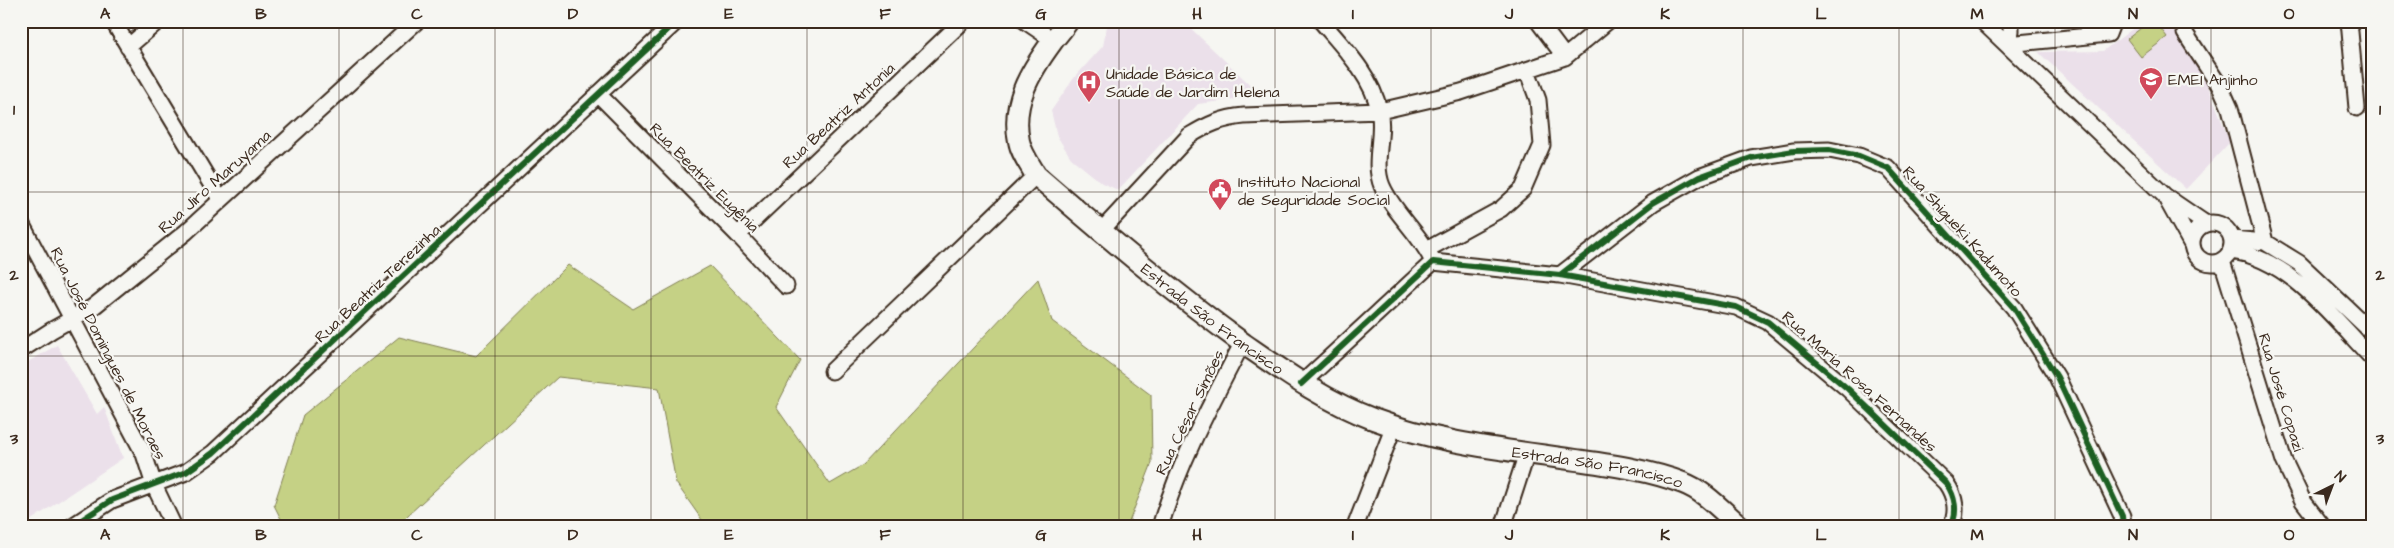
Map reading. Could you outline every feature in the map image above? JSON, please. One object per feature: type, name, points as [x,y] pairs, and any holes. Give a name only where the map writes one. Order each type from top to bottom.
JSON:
[{"type":"main road","name":"Estrada São Francisco","points":[[1068,21],[1033,70],[1021,94],[1017,115],[1019,142],[1036,175],[1153,276],[1300,384],[1346,408],[1394,426],[1464,442],[1617,466],[1684,483],[1709,500],[1741,527]]},
{"type":"street","points":[[114,21],[220,199]]},
{"type":"street","points":[[128,47],[158,21]]},
{"type":"street","name":"Rua Jiro Maruyama","points":[[21,350],[93,307],[186,232],[417,21]]},
{"type":"street","name":"Rua Beatriz Terezinha","points":[[71,527],[112,500],[186,472],[213,453],[677,21]]},
{"type":"street","name":"Rua Beatriz Antonia","points":[[738,234],[963,21]]},
{"type":"street","points":[[1026,21],[1053,40]]},
{"type":"street","points":[[1321,21],[1366,79],[1380,111],[1379,170],[1382,186],[1431,256]]},
{"type":"street","points":[[1538,21],[1565,57]]},
{"type":"street","points":[[1101,231],[1189,136],[1206,125],[1224,118],[1244,116],[1380,111],[1461,92],[1565,57],[1608,21]]},
{"type":"street","points":[[1982,21],[2165,196],[2206,224]]},
{"type":"street","points":[[2008,44],[2012,31],[2011,21]]},
{"type":"street","points":[[2008,44],[2108,34],[2113,21]]},
{"type":"street","points":[[2349,21],[2357,108]]},
{"type":"street","points":[[2185,33],[2221,88],[2230,108],[2265,242],[2299,263],[2373,333]]},
{"type":"street","points":[[1300,384],[1431,256],[1501,209],[1523,189],[1542,145],[1538,100],[1527,70]]},
{"type":"street","name":"Rua Beatriz Eugênia","points":[[598,94],[738,234],[786,286]]},
{"type":"street","name":"Rua Shigueki Kadumoto","points":[[1560,275],[1653,203],[1699,177],[1751,158],[1794,151],[1829,150],[1859,156],[1888,168],[2014,308],[2057,377],[2122,516],[2123,527]]},
{"type":"street","points":[[832,371],[1036,175]]},
{"type":"street","points":[[2165,196],[2194,252],[2203,261],[2216,263],[2228,250],[2265,242]]},
{"type":"street","name":"Rua José Domingues de Moraes","points":[[21,223],[144,454],[154,485],[174,527]]},
{"type":"street","points":[[2192,245],[2195,232],[2206,224],[2212,223],[2225,228],[2228,250]]},
{"type":"street","points":[[2228,250],[2246,253],[2278,267],[2303,288],[2373,359]]},
{"type":"street","name":"Rua José Copazi","points":[[2228,250],[2284,461],[2303,501],[2323,527]]},
{"type":"street","name":"Rua Maria Rosa Fernandes","points":[[1431,256],[1560,275],[1736,306],[1768,322],[1848,389],[1946,483],[1951,491],[1955,507],[1954,520],[1950,527]]},
{"type":"street","name":"Rua César Simões","points":[[1160,527],[1172,484],[1186,452],[1243,342]]},
{"type":"street","points":[[1355,527],[1394,426]]},
{"type":"street","points":[[1503,527],[1527,453]]},
{"type":"shaded area","points":[[1108,21],[1183,21],[1262,96],[1198,104],[1118,190],[1102,183],[1071,158],[1057,136],[1051,111],[1074,78],[1103,46]]},
{"type":"shaded area","name":"EMEI Anjinho","points":[[2143,21],[2161,21],[2172,26],[2208,86],[2230,142],[2186,189],[2038,52],[2103,51]]},
{"type":"shaded area","points":[[57,345],[97,414],[104,407],[123,458],[21,527],[21,366]]},
{"type":"green space","points":[[2150,21],[2155,21],[2167,37],[2141,57],[2127,39]]},
{"type":"green space","points":[[568,265],[633,309],[710,266],[800,360],[776,407],[830,484],[863,465],[1038,279],[1052,321],[1151,395],[1152,463],[1127,527],[948,527],[944,521],[931,527],[707,527],[676,483],[659,388],[558,377],[395,527],[285,527],[274,505],[303,415],[399,337],[476,356]]},
{"type":"cycle path","points":[[71,527],[112,500],[186,472],[213,453],[677,21]]},
{"type":"cycle path","points":[[1560,275],[1653,203],[1699,177],[1751,158],[1794,151],[1829,150],[1859,156],[1888,168],[2014,308],[2057,377],[2122,516],[2123,527]]},
{"type":"cycle path","points":[[1301,384],[1433,262],[1560,275],[1736,307],[1768,322],[1848,389],[1946,483],[1952,493],[1955,505],[1953,522],[1950,527]]},
{"type":"place","name":"EMEI Anjinho","points":[[2151,100]]},
{"type":"place","name":"Unidade Básica de Saúde de Jardim Helena","points":[[1089,103]]},
{"type":"place","name":"Instituto Nacional de Seguridade Social","points":[[1220,211]]}]
